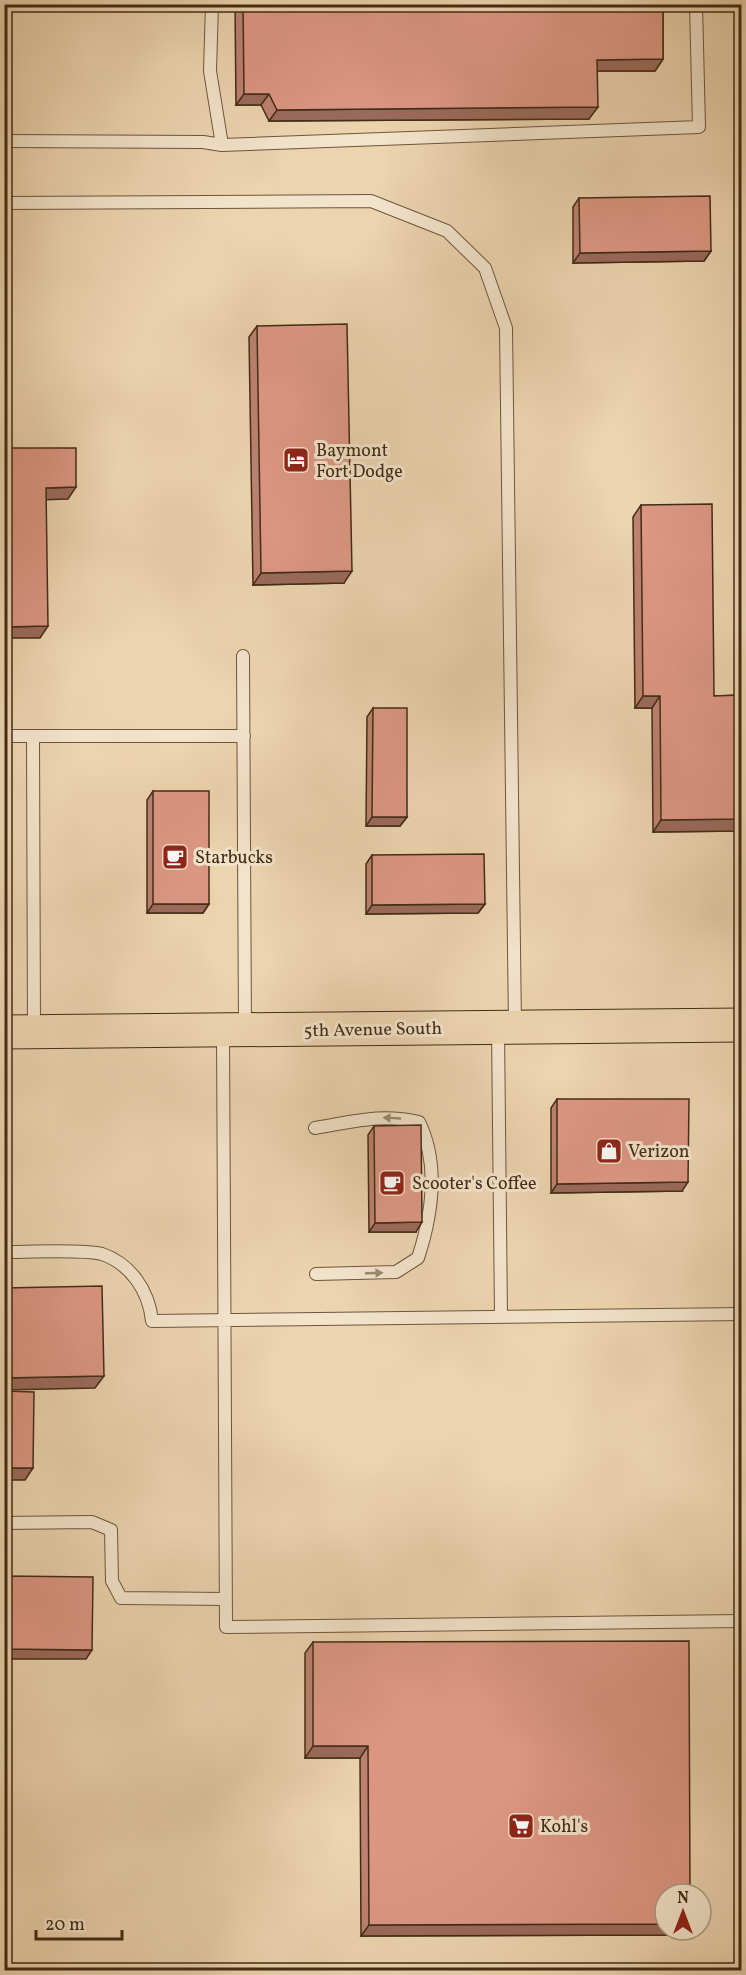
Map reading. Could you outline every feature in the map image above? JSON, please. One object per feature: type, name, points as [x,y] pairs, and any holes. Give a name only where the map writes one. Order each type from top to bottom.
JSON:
[{"type":"main road","name":"5th Avenue South","points":[[19,1032],[741,1025]]},
{"type":"lane","points":[[212,4],[210,71],[222,145]]},
{"type":"lane","points":[[4,141],[203,142],[222,145],[699,127],[696,4]]},
{"type":"lane","points":[[4,203],[371,201],[447,231],[485,268],[506,328],[506,1028],[501,1316]]},
{"type":"lane","points":[[243,656],[244,736],[224,1318],[226,1627],[741,1621]]},
{"type":"lane","points":[[4,736],[244,736]]},
{"type":"lane","points":[[19,1032],[33,736]]},
{"type":"lane","points":[[315,1128],[360,1119],[394,1116],[419,1122],[426,1136],[432,1185],[428,1227],[418,1258],[396,1272],[316,1274]]},
{"type":"lane","points":[[4,1252],[101,1254],[130,1269],[148,1300],[152,1321],[224,1318],[741,1314]]},
{"type":"lane","points":[[4,1522],[92,1522],[111,1530],[112,1581],[121,1598],[226,1599]]},
{"type":"building","points":[[243,4],[663,4],[663,59],[597,60],[598,107],[277,110],[269,94],[244,94]]},
{"type":"building","points":[[710,196],[711,251],[580,253],[579,198]]},
{"type":"building","name":"Baymont Fort Dodge","points":[[347,324],[352,571],[261,573],[257,326]]},
{"type":"building","points":[[4,448],[76,448],[76,487],[46,488],[48,626],[4,627]]},
{"type":"building","points":[[712,504],[714,696],[741,695],[741,819],[661,820],[660,696],[643,696],[641,505]]},
{"type":"building","points":[[373,708],[407,708],[407,817],[372,817]]},
{"type":"building","name":"Starbucks","points":[[153,791],[209,791],[209,904],[153,904]]},
{"type":"building","points":[[484,854],[485,904],[372,905],[372,855]]},
{"type":"building","points":[[557,1099],[689,1099],[688,1182],[557,1184]]},
{"type":"building","name":"Scooter's Coffee","points":[[421,1125],[422,1222],[375,1223],[374,1126]]},
{"type":"building","points":[[102,1286],[104,1376],[4,1378],[4,1288]]},
{"type":"building","points":[[4,1391],[34,1392],[33,1468],[4,1468]]},
{"type":"building","points":[[4,1576],[93,1577],[92,1650],[4,1649]]},
{"type":"building","name":"Kohl's","points":[[689,1641],[690,1882],[653,1882],[653,1924],[369,1925],[368,1746],[313,1746],[313,1642]]},
{"type":"place","name":"Baymont Fort Dodge","points":[[296,460]]},
{"type":"place","name":"Starbucks","points":[[175,857]]},
{"type":"place","name":"Verizon","points":[[609,1151]]},
{"type":"place","name":"Scooter's Coffee","points":[[392,1183]]},
{"type":"place","name":"Kohl's","points":[[521,1826]]}]
